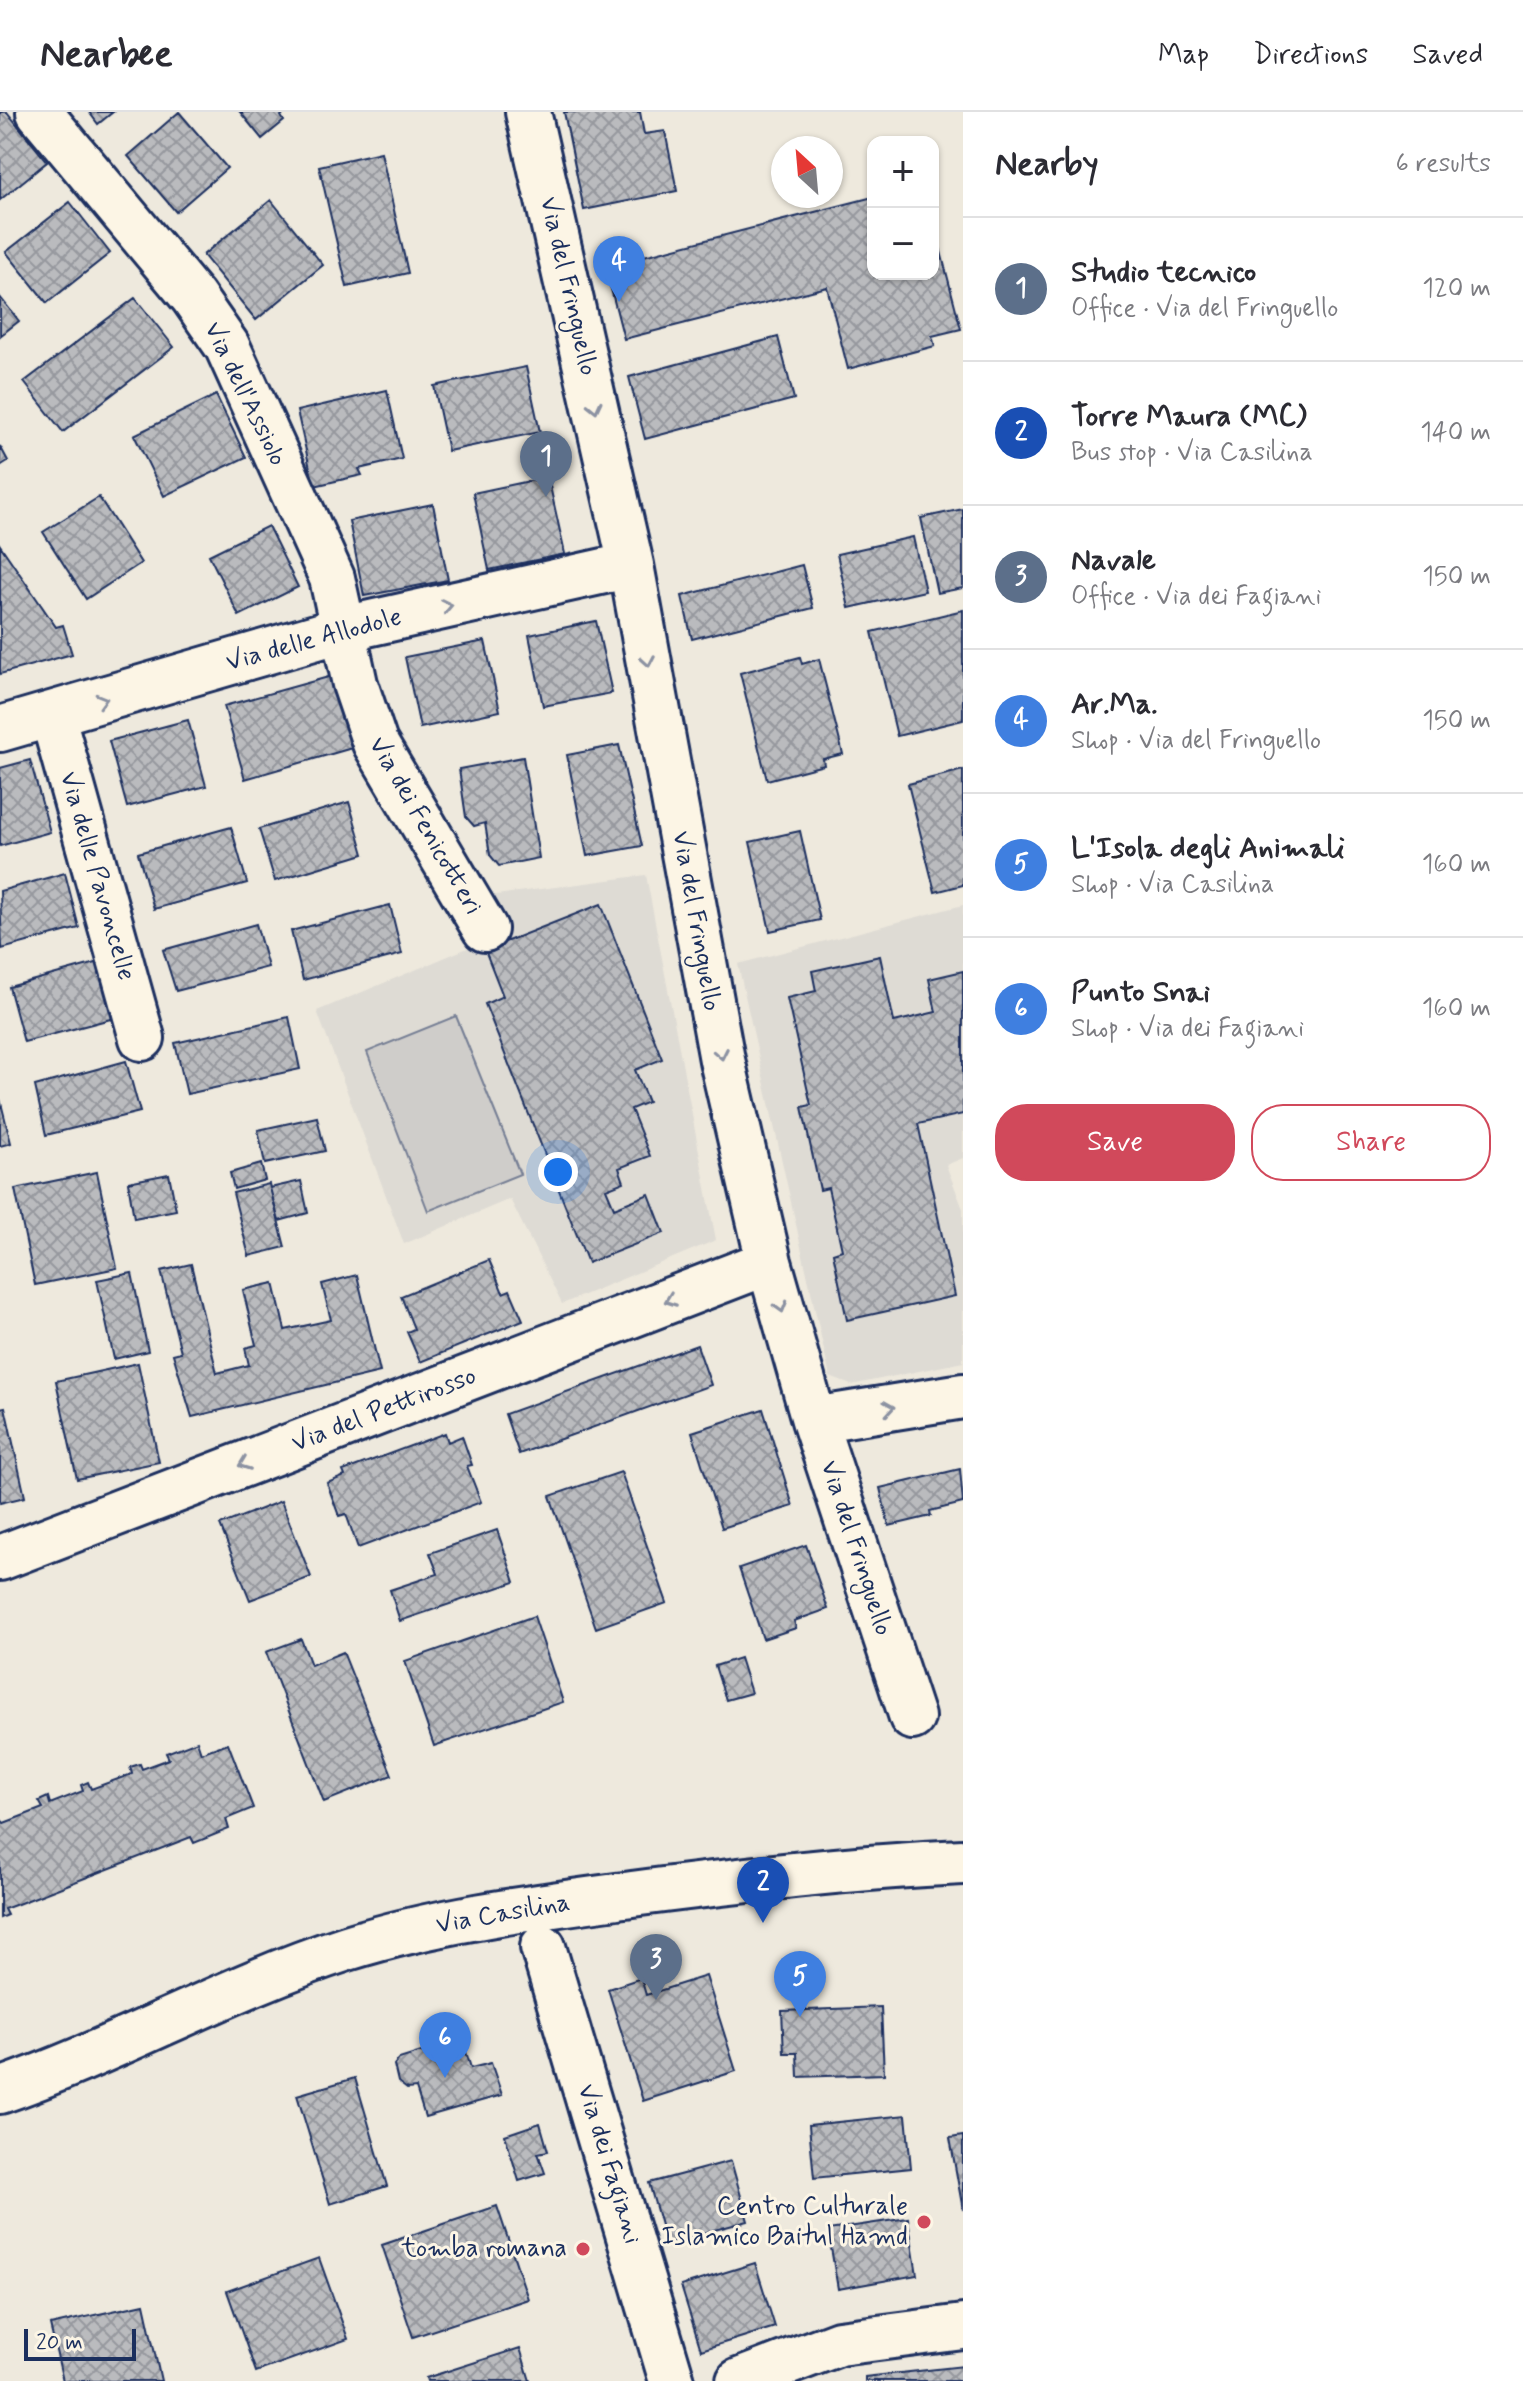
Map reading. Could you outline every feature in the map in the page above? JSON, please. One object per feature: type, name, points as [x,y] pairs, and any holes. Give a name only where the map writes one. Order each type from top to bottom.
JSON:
[{"type":"street","name":"Via dell'Assiolo","points":[[39,112],[193,297],[227,346],[319,546],[332,578],[344,629]]},
{"type":"street","name":"Via del Fringuello","points":[[528,112],[631,565],[722,1060],[769,1262],[814,1420],[912,1717]]},
{"type":"street","name":"Via delle Allodole","points":[[0,729],[344,629],[631,565]]},
{"type":"street","name":"Via dei Fenicotteri","points":[[344,629],[361,706],[385,766],[485,929]]},
{"type":"street","name":"Via delle Pavoncelle","points":[[52,714],[142,1038]]},
{"type":"street","name":"Via del Pettirosso","points":[[0,1558],[769,1262]]},
{"type":"street","points":[[814,1420],[963,1396]]},
{"type":"street","name":"Via Casilina","points":[[0,2091],[68,2067],[231,1991],[309,1961],[406,1931],[577,1901],[722,1882],[848,1869],[963,1862]]},
{"type":"street","name":"Via dei Fagiani","points":[[543,1947],[672,2381]]},
{"type":"street","name":"Via Casilina","points":[[0,2115],[68,2067]]},
{"type":"street","points":[[739,2381],[839,2343],[963,2327]]},
{"type":"shaded area","points":[[646,875],[716,1240],[562,1304],[510,1199],[404,1244],[317,1011],[501,934],[481,897]]},
{"type":"shaded area","points":[[963,905],[963,1158],[946,1165],[963,1209],[963,1362],[851,1385],[830,1377],[738,964]]},
{"type":"shaded area","points":[[456,1016],[520,1174],[428,1211],[367,1052]]},
{"type":"building","points":[[0,112],[7,112],[47,162],[0,200]]},
{"type":"building","points":[[89,112],[113,112],[98,124]]},
{"type":"building","points":[[179,112],[227,168],[176,212],[128,156]]},
{"type":"building","points":[[240,112],[286,112],[281,116],[284,121],[262,139]]},
{"type":"building","points":[[564,112],[640,112],[644,134],[665,131],[677,191],[584,210]]},
{"type":"building","points":[[381,152],[408,273],[347,287],[319,166]]},
{"type":"building","points":[[867,199],[867,280],[939,280],[939,244],[961,329],[932,336],[935,346],[848,369],[827,287],[624,339],[605,266],[830,208],[843,208],[843,205]]},
{"type":"building","points":[[271,200],[323,265],[256,320],[203,255]]},
{"type":"building","points":[[70,202],[110,253],[47,303],[6,252]]},
{"type":"building","points":[[0,297],[19,321],[0,336]]},
{"type":"building","points":[[135,298],[174,347],[63,432],[24,382]]},
{"type":"building","points":[[778,337],[794,399],[645,439],[629,377]]},
{"type":"building","points":[[526,367],[540,432],[448,451],[434,386]]},
{"type":"building","points":[[387,390],[402,459],[359,469],[362,475],[314,486],[297,411]]},
{"type":"building","points":[[216,395],[246,457],[164,496],[134,435]]},
{"type":"building","points":[[0,446],[8,461],[0,466]]},
{"type":"building","points":[[548,477],[565,554],[489,570],[473,493]]},
{"type":"building","points":[[99,497],[141,563],[86,599],[43,532]]},
{"type":"building","points":[[433,504],[448,580],[364,596],[349,521]]},
{"type":"building","points":[[963,509],[963,588],[937,593],[921,518]]},
{"type":"building","points":[[268,526],[298,587],[239,616],[209,555]]},
{"type":"building","points":[[913,537],[925,591],[849,608],[837,554]]},
{"type":"building","points":[[0,545],[56,627],[63,625],[72,654],[0,674]]},
{"type":"building","points":[[802,565],[813,608],[692,639],[682,596]]},
{"type":"building","points":[[963,610],[963,720],[897,736],[872,632]]},
{"type":"building","points":[[596,621],[612,693],[543,706],[529,635]]},
{"type":"building","points":[[485,641],[500,711],[420,728],[405,657]]},
{"type":"building","points":[[800,657],[802,664],[819,659],[843,754],[823,759],[824,765],[767,780],[740,673]]},
{"type":"building","points":[[332,676],[352,748],[245,779],[224,706]]},
{"type":"building","points":[[188,720],[206,786],[127,807],[109,741]]},
{"type":"building","points":[[619,745],[642,846],[587,856],[567,755]]},
{"type":"building","points":[[523,757],[539,858],[499,866],[490,855],[485,823],[474,826],[466,817],[459,769]]},
{"type":"building","points":[[30,760],[50,832],[0,846],[0,768]]},
{"type":"building","points":[[963,770],[963,885],[935,892],[908,784]]},
{"type":"building","points":[[349,802],[364,854],[275,881],[259,829]]},
{"type":"building","points":[[231,827],[247,883],[154,909],[138,853]]},
{"type":"building","points":[[800,831],[820,920],[770,931],[750,842]]},
{"type":"building","points":[[65,873],[79,928],[2,949],[0,891]]},
{"type":"building","points":[[601,904],[662,1059],[635,1070],[648,1102],[631,1109],[650,1156],[619,1168],[624,1182],[606,1189],[614,1208],[649,1194],[664,1233],[588,1263],[485,1004],[503,996],[485,950]]},
{"type":"building","points":[[390,905],[402,954],[303,980],[291,931]]},
{"type":"building","points":[[256,924],[268,967],[176,991],[163,950]]},
{"type":"building","points":[[880,956],[894,1022],[936,1012],[929,979],[963,971],[963,1114],[918,1124],[955,1296],[847,1320],[833,1253],[842,1250],[828,1188],[820,1190],[802,1107],[811,1105],[787,998],[816,991],[812,971]]},
{"type":"building","points":[[107,960],[122,1016],[24,1042],[9,987]]},
{"type":"building","points":[[289,1017],[300,1069],[187,1094],[175,1043]]},
{"type":"building","points":[[126,1061],[140,1112],[46,1135],[35,1086]]},
{"type":"building","points":[[0,1099],[11,1143],[0,1146]]},
{"type":"building","points":[[317,1117],[325,1151],[265,1164],[258,1130]]},
{"type":"building","points":[[261,1164],[265,1180],[234,1189],[230,1173]]},
{"type":"building","points":[[97,1172],[117,1268],[35,1285],[15,1189]]},
{"type":"building","points":[[169,1174],[176,1210],[134,1218],[128,1182]]},
{"type":"building","points":[[301,1181],[308,1213],[279,1221],[270,1188]]},
{"type":"building","points":[[269,1184],[285,1247],[249,1256],[233,1193]]},
{"type":"building","points":[[489,1260],[503,1293],[510,1290],[523,1320],[420,1362],[407,1332],[414,1329],[401,1296]]},
{"type":"building","points":[[191,1264],[217,1373],[249,1365],[245,1348],[256,1345],[243,1290],[274,1283],[285,1330],[331,1320],[322,1284],[357,1275],[380,1372],[192,1417],[173,1354],[181,1352],[161,1271]]},
{"type":"building","points":[[132,1273],[148,1351],[114,1359],[97,1280]]},
{"type":"building","points":[[697,1345],[711,1385],[519,1454],[505,1414]]},
{"type":"building","points":[[138,1363],[159,1462],[77,1479],[56,1381]]},
{"type":"building","points":[[5,1407],[25,1497],[0,1503],[0,1408]]},
{"type":"building","points":[[763,1409],[793,1506],[722,1528],[692,1432]]},
{"type":"building","points":[[445,1433],[448,1442],[462,1436],[472,1465],[467,1466],[481,1502],[358,1548],[346,1514],[339,1516],[327,1483],[345,1476],[343,1471]]},
{"type":"building","points":[[960,1469],[963,1503],[930,1511],[931,1516],[889,1526],[880,1488]]},
{"type":"building","points":[[621,1472],[667,1603],[596,1628],[550,1496]]},
{"type":"building","points":[[281,1501],[311,1577],[250,1600],[220,1525]]},
{"type":"building","points":[[497,1530],[515,1582],[400,1621],[390,1590],[438,1574],[430,1553]]},
{"type":"building","points":[[806,1545],[828,1609],[794,1621],[796,1628],[763,1639],[739,1568]]},
{"type":"building","points":[[534,1616],[563,1702],[434,1746],[405,1661]]},
{"type":"building","points":[[301,1639],[311,1665],[343,1652],[392,1775],[324,1802],[266,1652]]},
{"type":"building","points":[[740,1658],[751,1693],[726,1700],[715,1666]]},
{"type":"building","points":[[197,1741],[201,1753],[228,1743],[253,1808],[226,1819],[229,1829],[194,1843],[191,1837],[4,1909],[7,1915],[0,1918],[0,1818],[4,1823],[43,1808],[39,1801],[48,1797],[50,1804],[83,1791],[81,1785],[88,1782],[91,1789],[132,1774],[130,1767],[140,1764],[142,1769],[169,1759],[166,1753]]},
{"type":"building","points":[[706,1976],[736,2071],[643,2101],[608,1989],[641,1978],[646,1995]]},
{"type":"building","points":[[881,2007],[884,2074],[798,2077],[797,2053],[784,2053],[782,2011]]},
{"type":"building","points":[[462,2039],[471,2068],[491,2063],[502,2095],[425,2117],[416,2088],[407,2089],[398,2082],[394,2065],[399,2059]]},
{"type":"building","points":[[355,2078],[387,2186],[330,2204],[297,2095]]},
{"type":"building","points":[[906,2115],[911,2168],[814,2178],[809,2125]]},
{"type":"building","points":[[540,2123],[548,2151],[538,2153],[545,2173],[519,2181],[505,2135]]},
{"type":"building","points":[[963,2136],[963,2210],[950,2138]]},
{"type":"building","points":[[731,2161],[748,2221],[666,2243],[649,2183]]},
{"type":"building","points":[[497,2206],[528,2299],[413,2337],[382,2245]]},
{"type":"building","points":[[908,2218],[917,2275],[838,2289],[828,2230]]},
{"type":"building","points":[[319,2258],[348,2339],[256,2372],[227,2291]]},
{"type":"building","points":[[755,2263],[775,2327],[701,2350],[681,2286]]},
{"type":"building","points":[[144,2304],[161,2381],[63,2381],[50,2325]]},
{"type":"building","points":[[520,2348],[530,2381],[427,2381],[426,2378]]},
{"type":"building","points":[[963,2366],[963,2381],[865,2381],[865,2377]]},
{"type":"place","name":"Ar.Ma.","points":[[619,302]]},
{"type":"place","name":"Studio tecnico","points":[[546,497]]},
{"type":"place","name":"Torre Maura (MC)","points":[[763,1923]]},
{"type":"place","name":"Navale","points":[[656,2000]]},
{"type":"place","name":"L'Isola degli Animali","points":[[800,2017]]},
{"type":"place","name":"Punto Snai","points":[[445,2078]]},
{"type":"place","name":"Centro Culturale Islamico Baitul Hamd","points":[[924,2222]]},
{"type":"place","name":"tomba romana","points":[[583,2249]]}]
